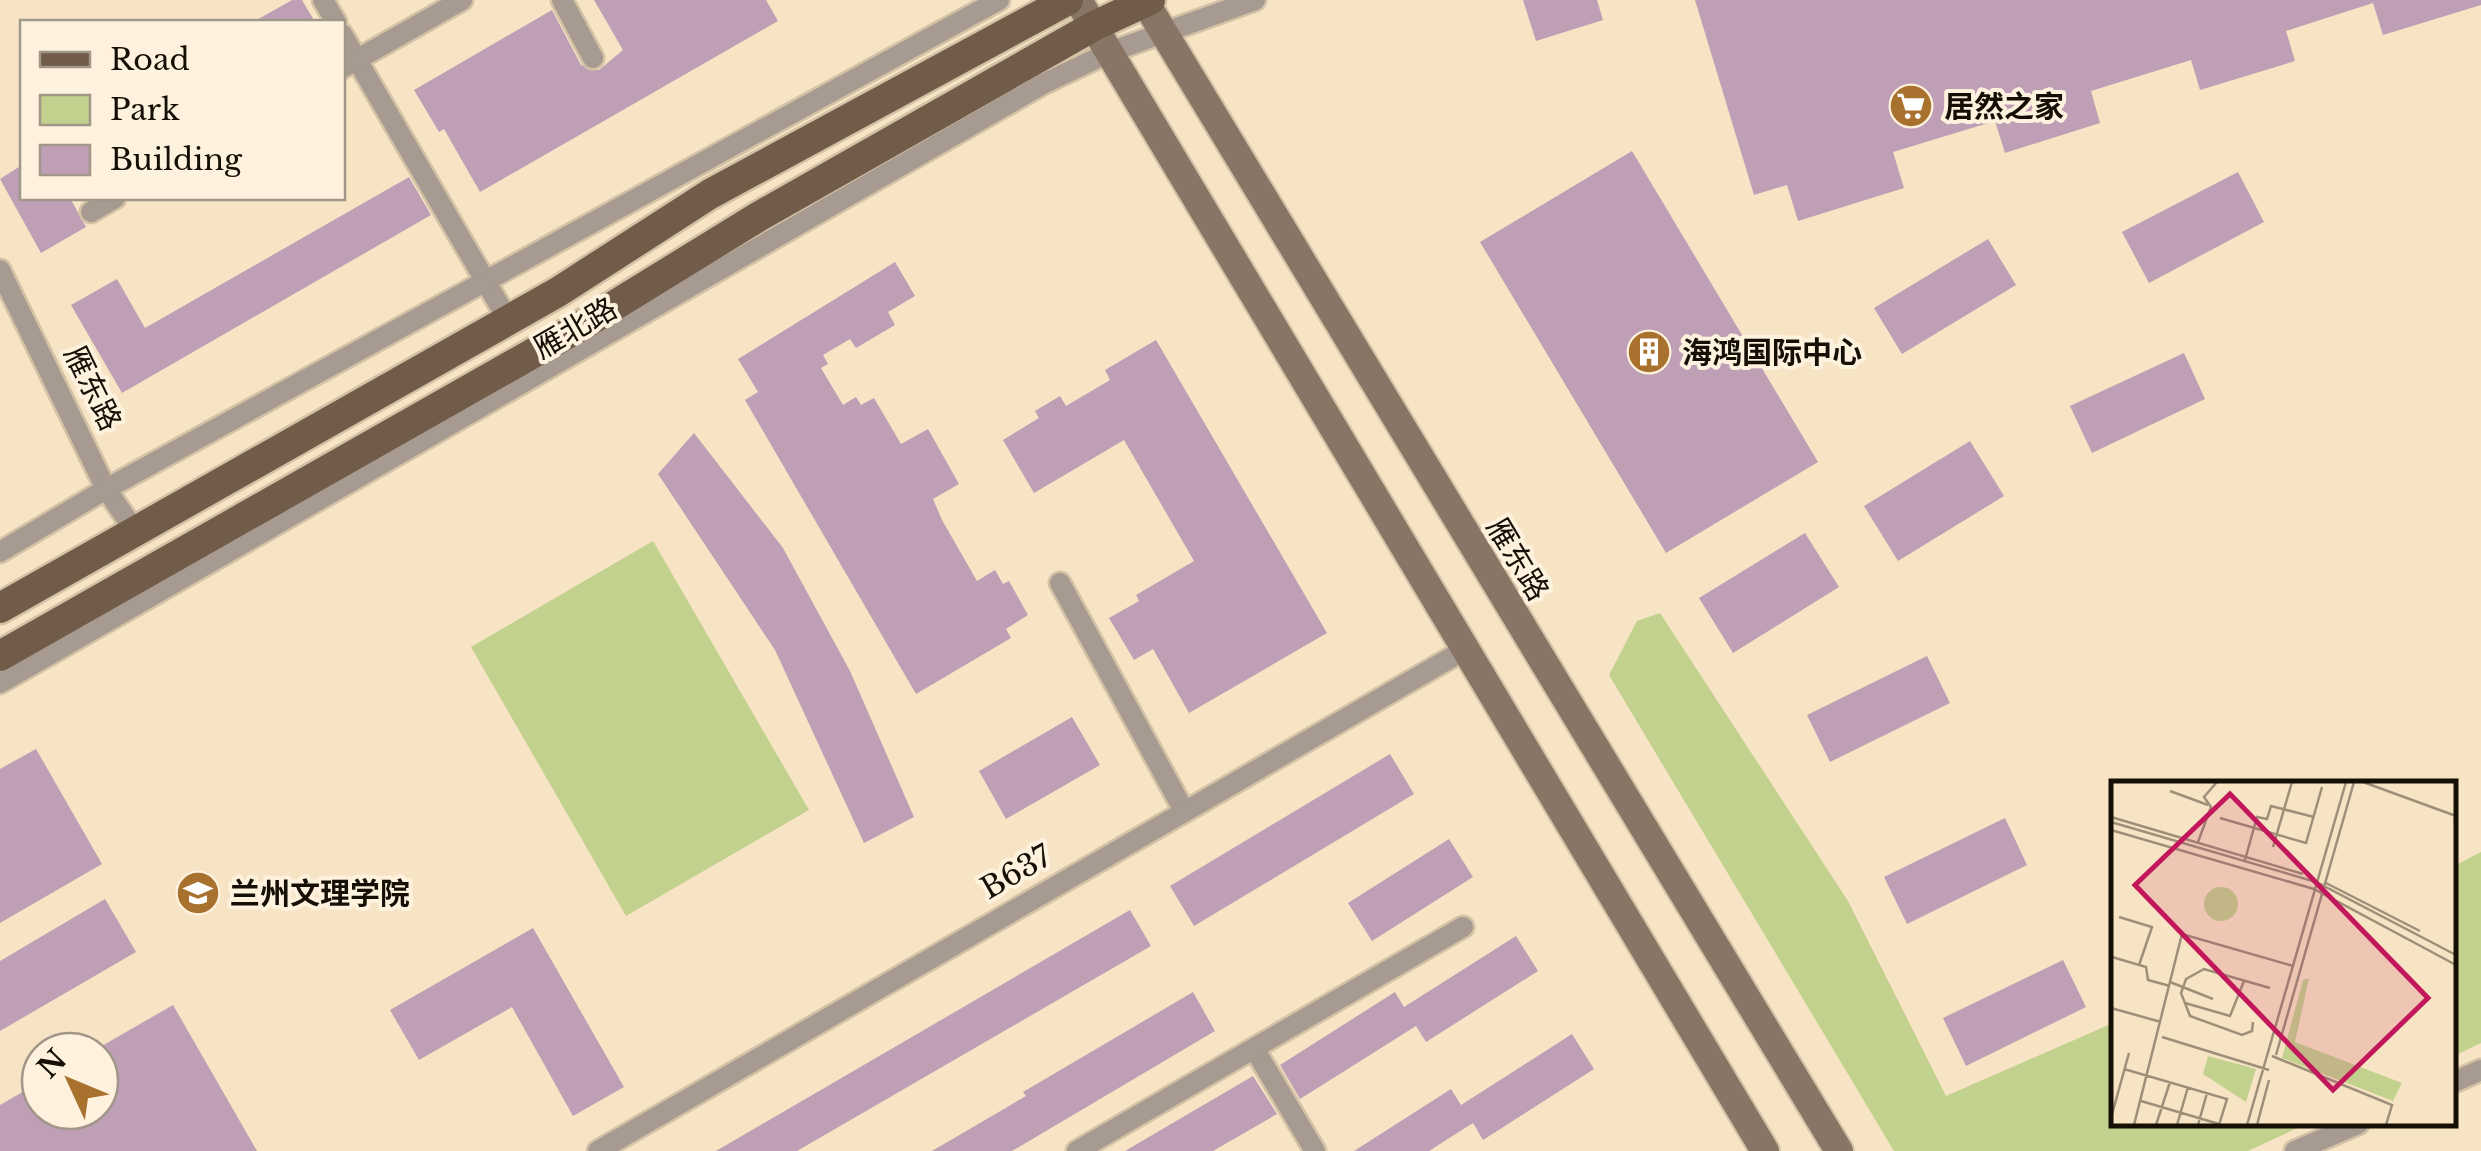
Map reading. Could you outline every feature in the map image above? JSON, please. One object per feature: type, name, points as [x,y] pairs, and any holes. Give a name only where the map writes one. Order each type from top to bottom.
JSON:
[{"type":"main road","name":"雁北路","points":[[0,608],[508,320],[710,194],[1068,0]]},
{"type":"main road","name":"雁北路","points":[[0,656],[581,326],[1086,13],[1146,1]]},
{"type":"main road","name":"雁东路","points":[[1146,1],[1160,33],[1834,1149]]},
{"type":"main road","points":[[1086,13],[1765,1151]]},
{"type":"street","points":[[462,0],[350,64],[508,320]]},
{"type":"street","points":[[562,0],[593,58]]},
{"type":"street","points":[[0,552],[106,489],[999,0]]},
{"type":"street","points":[[0,683],[1026,94],[1110,52],[1255,0]]},
{"type":"street","points":[[91,212],[112,200]]},
{"type":"street","name":"雁东路","points":[[0,270],[106,489],[135,530]]},
{"type":"street","points":[[1060,584],[1183,809]]},
{"type":"street","name":"B637","points":[[598,1151],[1183,809],[1466,649]]},
{"type":"street","points":[[1077,1151],[1462,927]]},
{"type":"street","points":[[1255,1050],[1316,1151]]},
{"type":"street","points":[[2456,1081],[2481,1070]]},
{"type":"street","points":[[2295,1151],[2353,1126]]},
{"type":"green space","points":[[653,541],[809,810],[626,916],[471,647]]},
{"type":"green space","points":[[1660,613],[1848,901],[1946,1096],[2111,1024],[2111,1126],[2302,1126],[2248,1151],[1894,1151],[1609,675],[1637,621]]},
{"type":"green space","points":[[2481,852],[2481,1043],[2456,1055],[2456,865]]},
{"type":"building","points":[[292,0],[302,0],[314,20],[257,20]]},
{"type":"building","points":[[594,0],[766,0],[778,21],[480,192],[444,129],[439,132],[414,90],[552,10],[581,65],[599,70],[623,50]]},
{"type":"building","points":[[1523,0],[1597,0],[1603,20],[1536,41]]},
{"type":"building","name":"居然之家","points":[[1695,0],[2481,0],[2481,5],[2383,35],[2373,3],[2286,31],[2295,61],[2200,90],[2191,60],[2091,91],[2100,123],[2005,153],[1995,121],[1893,152],[1904,188],[1798,221],[1787,185],[1754,195]]},
{"type":"building","name":"海鸿国际中心","points":[[1632,151],[1818,462],[1666,553],[1480,242]]},
{"type":"building","points":[[20,166],[20,200],[71,200],[86,227],[41,253],[0,179]]},
{"type":"building","points":[[2238,172],[2264,222],[2149,283],[2122,232]]},
{"type":"building","points":[[409,177],[431,215],[122,393],[71,305],[117,279],[145,328]]},
{"type":"building","points":[[1988,239],[2016,285],[1902,354],[1874,308]]},
{"type":"building","points":[[895,262],[915,296],[888,312],[895,325],[856,348],[850,339],[823,355],[828,364],[821,368],[843,405],[856,397],[861,405],[874,398],[901,444],[928,429],[959,484],[933,499],[942,520],[977,581],[995,570],[1003,584],[1009,581],[1028,615],[1006,629],[1011,638],[916,694],[745,400],[758,392],[738,359]]},
{"type":"building","points":[[1156,340],[1327,633],[1189,713],[1153,649],[1134,660],[1109,618],[1139,601],[1136,595],[1194,561],[1124,440],[1034,493],[1003,440],[1039,418],[1035,411],[1060,396],[1066,406],[1110,380],[1105,370]]},
{"type":"building","points":[[2184,353],[2205,399],[2092,453],[2070,406]]},
{"type":"building","points":[[694,433],[783,548],[850,671],[914,817],[864,843],[775,650],[658,474]]},
{"type":"building","points":[[1970,441],[2004,496],[1898,561],[1864,506]]},
{"type":"building","points":[[1805,533],[1839,587],[1733,653],[1699,598]]},
{"type":"building","points":[[1927,656],[1950,703],[1830,762],[1807,715]]},
{"type":"building","points":[[1072,717],[1100,765],[1006,819],[979,771]]},
{"type":"building","points":[[36,749],[102,864],[0,923],[0,769]]},
{"type":"building","points":[[1390,754],[1414,794],[1194,926],[1170,886]]},
{"type":"building","points":[[2005,818],[2027,865],[1907,924],[1884,877]]},
{"type":"building","points":[[1449,839],[1473,877],[1372,941],[1348,903]]},
{"type":"building","points":[[105,899],[136,952],[0,1031],[0,961]]},
{"type":"building","points":[[1130,910],[1151,946],[797,1151],[716,1151]]},
{"type":"building","points":[[533,928],[624,1087],[573,1116],[512,1007],[419,1060],[390,1010]]},
{"type":"building","points":[[1516,936],[1538,971],[1426,1042],[1416,1026],[1300,1099],[1280,1065],[1395,992],[1404,1007]]},
{"type":"building","points":[[2063,960],[2086,1007],[1966,1066],[1943,1018]]},
{"type":"building","points":[[1193,992],[1215,1031],[1012,1151],[932,1151],[1026,1096],[1023,1092]]},
{"type":"building","points":[[173,1005],[257,1151],[0,1151],[0,1105],[20,1094],[20,1131],[120,1131],[120,1035]]},
{"type":"building","points":[[1572,1034],[1594,1069],[1483,1140],[1473,1123],[1429,1151],[1354,1151],[1451,1089],[1461,1105]]},
{"type":"building","points":[[1253,1076],[1277,1114],[1213,1151],[1125,1151]]},
{"type":"place","name":"居然之家","points":[[1911,106]]},
{"type":"place","name":"海鸿国际中心","points":[[1649,352]]},
{"type":"place","name":"兰州文理学院","points":[[198,893]]}]
